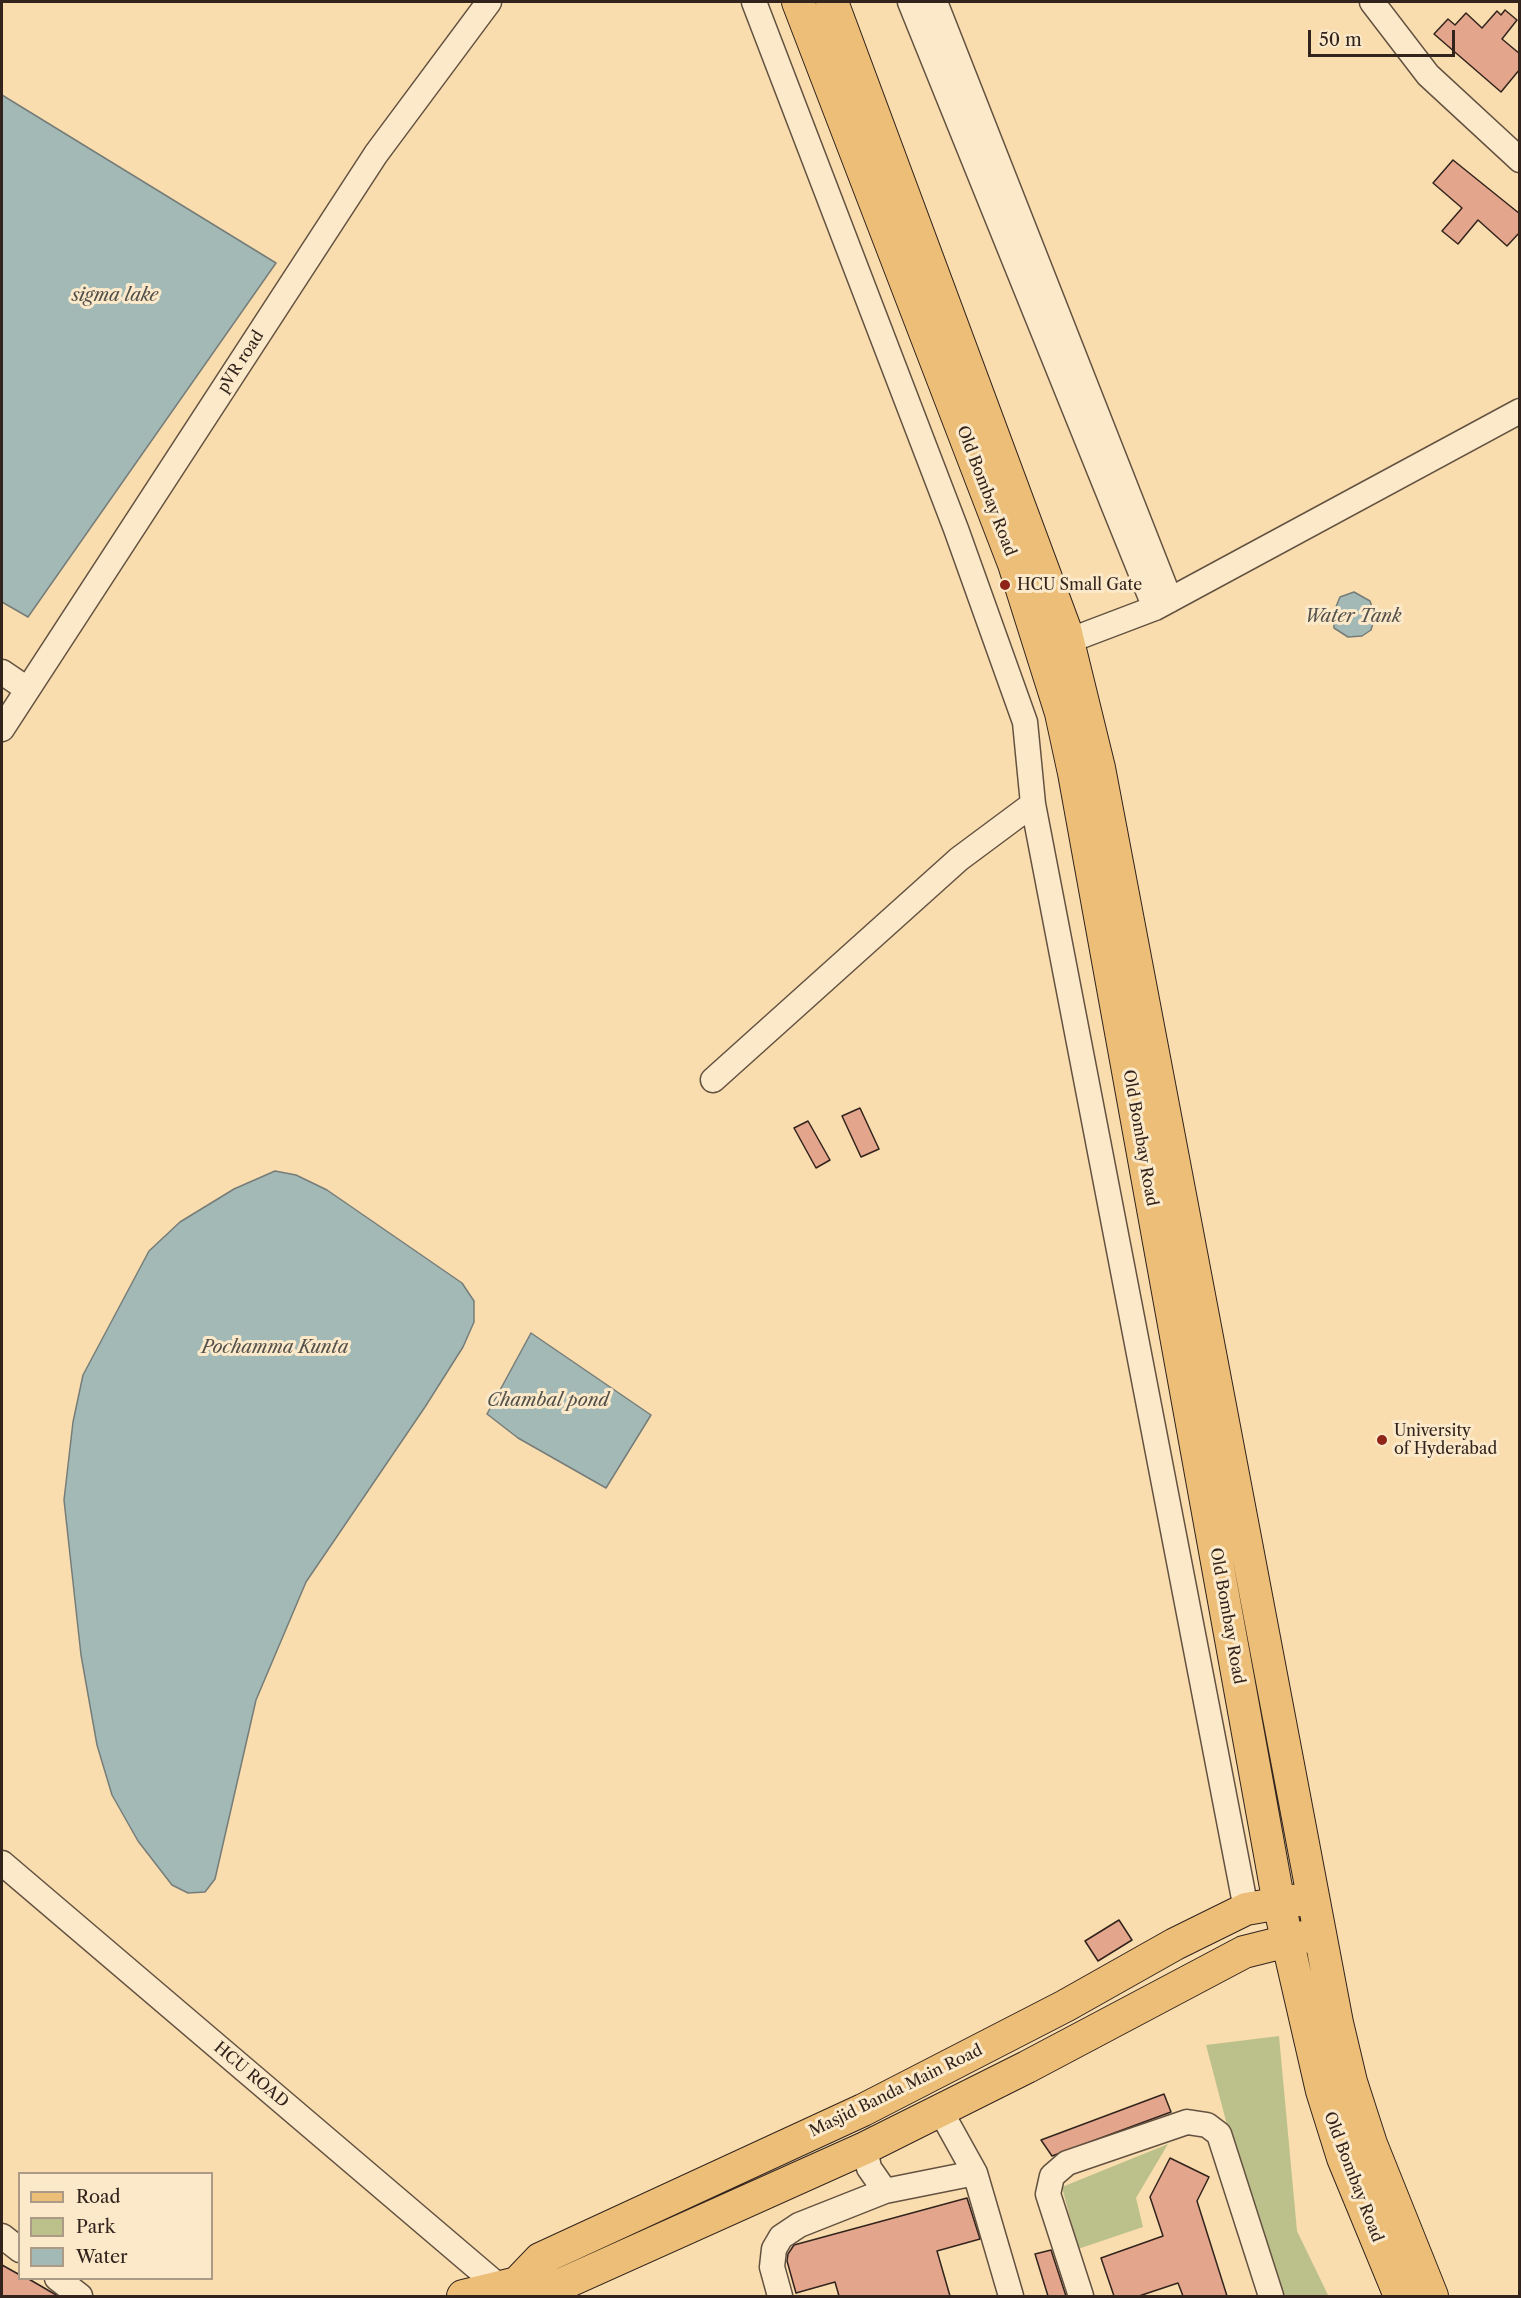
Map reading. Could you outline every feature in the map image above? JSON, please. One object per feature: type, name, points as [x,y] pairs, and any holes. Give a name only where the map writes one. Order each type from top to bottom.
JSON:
[{"type":"main road","name":"Old Bombay Road","points":[[798,2],[1014,564],[1061,713],[1279,1904],[1322,2091],[1339,2147],[1400,2296]]},
{"type":"main road","name":"Old Bombay Road","points":[[832,2],[1039,554],[1068,640],[1099,768],[1351,2082],[1371,2144],[1432,2296]]},
{"type":"main road","name":"Masjid Banda Main Road","points":[[530,2290],[540,2259],[863,2110],[1065,2006],[1175,1944],[1246,1909],[1314,1898]]},
{"type":"main road","points":[[464,2296],[530,2290],[570,2281],[865,2148],[1244,1952],[1321,1934]]},
{"type":"street","name":"pVR road","points":[[2,729],[376,154],[489,2]]},
{"type":"street","points":[[754,2],[956,530],[1025,722],[1033,804],[1246,1909]]},
{"type":"street","points":[[910,2],[1162,604]]},
{"type":"street","points":[[936,2],[1162,604]]},
{"type":"street","points":[[1372,2],[1428,75],[1520,160]]},
{"type":"street","points":[[1068,640],[1162,604],[1513,421]]},
{"type":"street","points":[[2,672],[27,689]]},
{"type":"street","points":[[713,1080],[959,859],[1033,804]]},
{"type":"street","name":"HCU ROAD","points":[[2,1863],[530,2290]]},
{"type":"street","points":[[940,2110],[975,2173],[1011,2296]]},
{"type":"street","points":[[1081,2296],[1048,2194],[1052,2176],[1067,2163],[1187,2122],[1208,2125],[1219,2134],[1270,2296]]},
{"type":"street","points":[[865,2148],[869,2168],[885,2191]]},
{"type":"street","points":[[780,2296],[772,2267],[774,2249],[781,2237],[799,2225],[885,2191],[975,2173]]},
{"type":"street","points":[[2,2236],[18,2248]]},
{"type":"street","points":[[60,2280],[80,2296]]},
{"type":"green space","points":[[1279,2036],[1297,2231],[1327,2296],[1281,2296],[1247,2201],[1206,2045]]},
{"type":"green space","points":[[1168,2144],[1136,2198],[1143,2227],[1078,2249],[1062,2187]]},
{"type":"water","name":"sigma lake","points":[[2,95],[276,263],[28,617],[2,602]]},
{"type":"water","name":"Water Tank","points":[[1354,592],[1370,601],[1375,616],[1371,630],[1362,636],[1348,637],[1334,628],[1333,614],[1340,597]]},
{"type":"water","name":"Pochamma Kunta","points":[[275,1171],[296,1175],[327,1190],[462,1283],[474,1301],[474,1322],[463,1347],[425,1407],[306,1582],[256,1700],[215,1879],[205,1892],[188,1893],[172,1885],[138,1841],[112,1795],[97,1745],[81,1655],[64,1500],[73,1422],[83,1375],[149,1251],[180,1222],[234,1189]]},
{"type":"water","name":"Chambal pond","points":[[531,1333],[651,1415],[606,1488],[518,1438],[487,1414]]},
{"type":"building","points":[[1505,10],[1517,20],[1502,39],[1520,54],[1520,69],[1501,92],[1434,34],[1448,19],[1455,25],[1466,13],[1482,28],[1497,11],[1501,15]]},
{"type":"building","points":[[1453,160],[1520,214],[1520,232],[1507,246],[1478,220],[1458,244],[1442,231],[1462,208],[1433,183]]},
{"type":"building","points":[[860,1108],[879,1149],[861,1157],[842,1116]]},
{"type":"building","points":[[808,1121],[830,1160],[816,1168],[794,1128]]},
{"type":"building","points":[[1119,1920],[1132,1940],[1098,1961],[1085,1941]]},
{"type":"building","points":[[1164,2094],[1171,2112],[1052,2156],[1041,2140]]},
{"type":"building","points":[[1170,2158],[1209,2177],[1197,2201],[1227,2296],[1183,2296],[1178,2283],[1139,2296],[1114,2296],[1101,2258],[1163,2236],[1150,2197]]},
{"type":"building","points":[[967,2198],[980,2239],[937,2251],[950,2296],[839,2296],[835,2282],[796,2293],[787,2261],[788,2254],[794,2245]]},
{"type":"building","points":[[1051,2250],[1066,2296],[1048,2296],[1035,2254]]},
{"type":"building","points":[[2,2265],[18,2274],[18,2280],[30,2280],[58,2296],[2,2296]]},
{"type":"place","name":"HCU Small Gate","points":[[1005,585]]},
{"type":"place","name":"University of Hyderabad","points":[[1382,1440]]}]
